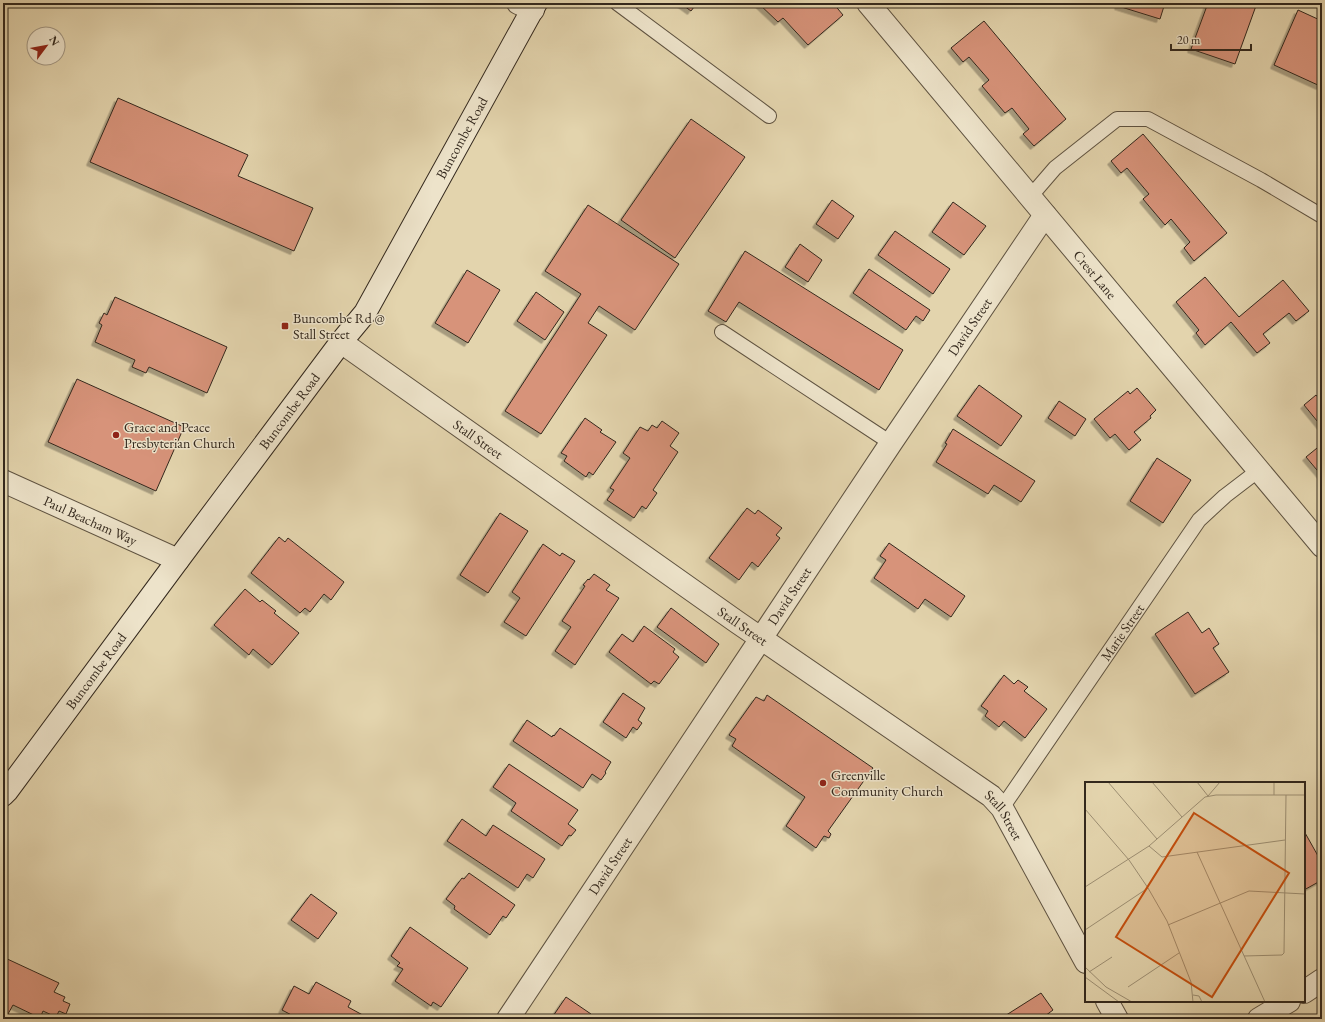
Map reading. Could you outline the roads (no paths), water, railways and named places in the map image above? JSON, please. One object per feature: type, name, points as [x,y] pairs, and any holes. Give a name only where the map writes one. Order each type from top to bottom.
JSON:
[{"type":"street","name":"Crest Lane","points":[[868,3],[1322,546]]},
{"type":"street","name":"Buncombe Road","points":[[3,795],[61,720],[178,560],[341,342],[365,313],[529,5]]},
{"type":"street","name":"David Street","points":[[508,1019],[1045,214]]},
{"type":"street","name":"Stall Street","points":[[341,342],[761,639],[991,796],[1002,808],[1085,960]]},
{"type":"street","name":"Paul Beacham Way","points":[[3,481],[178,560]]},
{"type":"street","points":[[1305,991],[1322,980]]},
{"type":"street","points":[[1108,1002],[1117,1019]]},
{"type":"street","points":[[1259,1019],[1287,1002]]},
{"type":"lane","points":[[617,3],[769,116]]},
{"type":"lane","points":[[1030,197],[1055,168],[1117,119],[1148,119],[1261,180],[1322,216]]},
{"type":"lane","points":[[722,332],[891,443]]},
{"type":"lane","name":"Marie Street","points":[[1002,808],[1199,520],[1225,496],[1259,470]]},
{"type":"place","name":"Buncombe Rd @ Stall Street","points":[[285,326]]},
{"type":"place","name":"Grace and Peace Presbyterian Church","points":[[116,435]]},
{"type":"place","name":"Greenville Community Church","points":[[823,783]]}]
